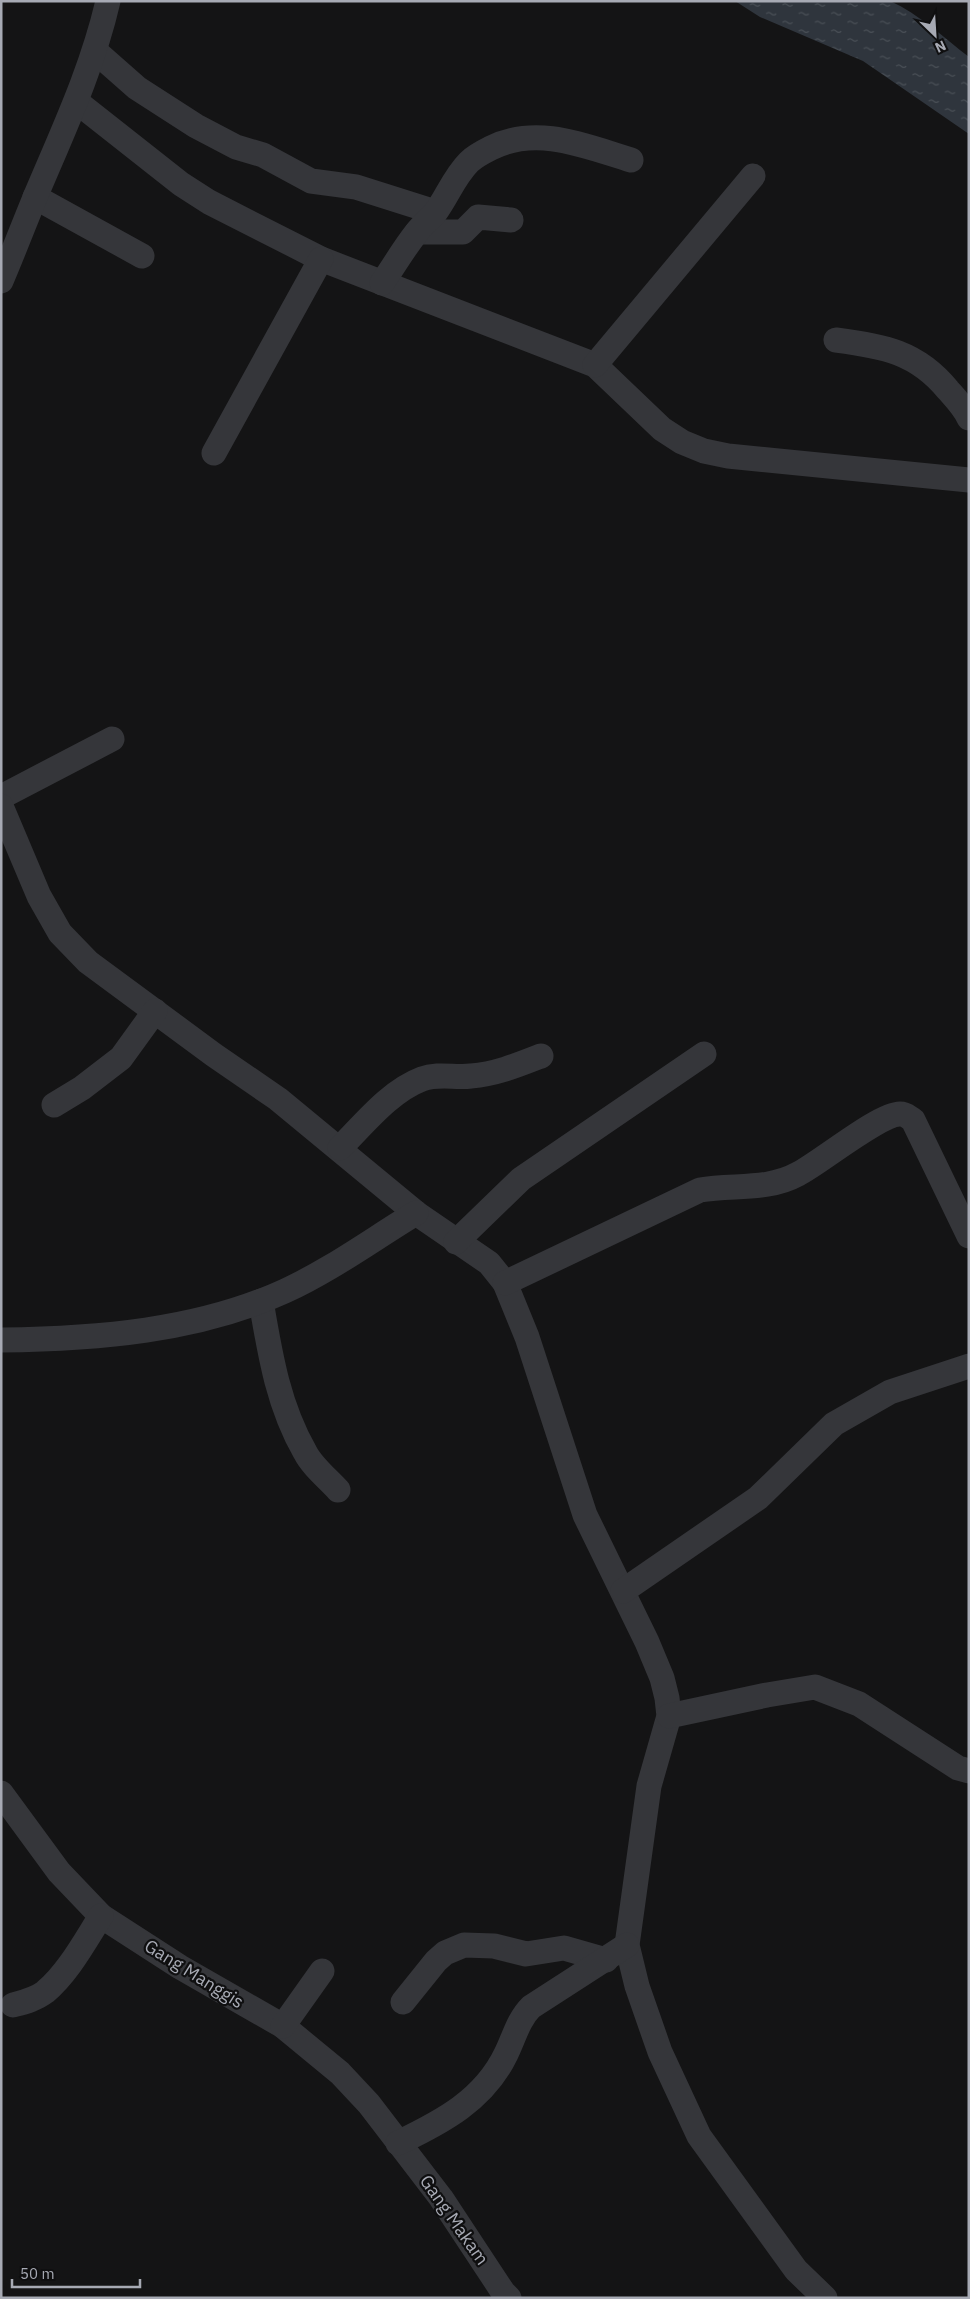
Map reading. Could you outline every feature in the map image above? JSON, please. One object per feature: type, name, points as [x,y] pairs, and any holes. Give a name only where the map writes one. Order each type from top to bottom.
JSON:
[{"type":"street","points":[[1,281],[35,197],[77,102],[95,52],[108,1]]},
{"type":"street","points":[[95,52],[137,88],[196,126],[236,147],[263,156],[311,181],[356,187],[435,212]]},
{"type":"street","points":[[77,102],[181,184],[209,202],[321,259],[595,365],[662,429],[682,442],[704,451],[728,456],[968,473]]},
{"type":"street","points":[[382,283],[417,232],[435,212],[469,161],[483,152],[515,139],[533,136],[550,138],[631,160]]},
{"type":"street","points":[[595,365],[753,176]]},
{"type":"street","points":[[35,197],[142,256]]},
{"type":"street","points":[[417,232],[463,232],[478,218],[511,220]]},
{"type":"street","points":[[214,454],[321,259]]},
{"type":"street","points":[[836,340],[891,349],[916,360],[938,377],[963,407],[969,418]]},
{"type":"street","points":[[1,797],[112,739]]},
{"type":"street","points":[[1,806],[39,896],[60,933],[88,962],[214,1055],[278,1099],[340,1148],[416,1213],[488,1263],[505,1283],[528,1337],[585,1515],[662,1678],[669,1716],[649,1786],[627,1945],[637,1986],[660,2052],[686,2112],[699,2136],[796,2270],[825,2298]]},
{"type":"street","points":[[54,1105],[82,1088],[121,1058],[155,1011]]},
{"type":"street","points":[[456,1242],[521,1179],[704,1054]]},
{"type":"street","points":[[340,1148],[390,1100],[422,1078],[480,1075],[501,1071],[541,1056]]},
{"type":"street","points":[[505,1283],[700,1190],[715,1187],[753,1187],[776,1183],[797,1175],[878,1122],[888,1116],[898,1114],[907,1115],[913,1120],[969,1236]]},
{"type":"street","points":[[1,1340],[116,1334],[183,1323],[237,1310],[303,1282],[416,1213]]},
{"type":"street","points":[[261,1301],[273,1374],[282,1403],[305,1454],[338,1490]]},
{"type":"street","points":[[622,1592],[758,1498],[834,1424],[890,1392],[969,1366]]},
{"type":"street","points":[[669,1716],[766,1695],[815,1687],[859,1704],[958,1768],[969,1771]]},
{"type":"street","name":"Gang Manggis","points":[[1,1793],[59,1872],[101,1916],[213,1986],[283,2026],[340,2073],[369,2104],[398,2143]]},
{"type":"street","points":[[13,2005],[45,1992],[70,1962],[101,1916]]},
{"type":"street","points":[[403,2002],[436,1961],[445,1953],[464,1945],[494,1946],[526,1954],[564,1948],[606,1960]]},
{"type":"street","points":[[398,2143],[436,2125],[476,2097],[506,2056],[524,2014],[531,2007],[627,1945]]},
{"type":"street","points":[[283,2026],[322,1971]]},
{"type":"street","name":"Gang Makam","points":[[398,2143],[441,2198],[502,2296]]},
{"type":"water","points":[[735,1],[890,1],[901,6],[921,19],[969,57],[969,134],[863,61],[760,17]]}]
